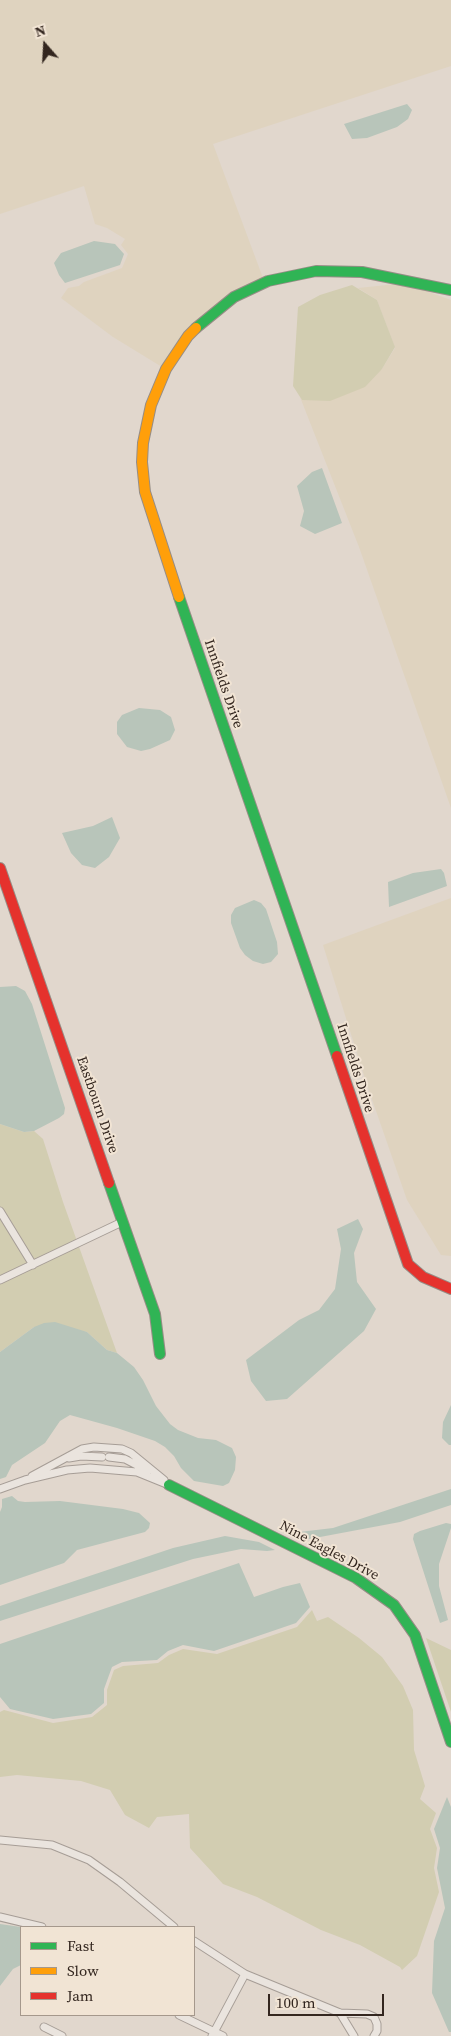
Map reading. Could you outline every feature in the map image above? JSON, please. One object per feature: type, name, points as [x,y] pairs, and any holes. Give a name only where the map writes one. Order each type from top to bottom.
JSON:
[{"type":"street","name":"Innfields Drive","points":[[451,290],[362,272],[316,271],[268,281],[234,297],[202,321],[188,336],[166,369],[151,404],[143,443],[142,462],[148,507],[408,1264],[423,1277],[451,1289]]},
{"type":"street","name":"Eastbourn Drive","points":[[0,868],[155,1314],[160,1354]]},
{"type":"street","points":[[0,1210],[32,1265]]},
{"type":"street","points":[[0,1280],[122,1222]]},
{"type":"street","name":"Nine Eagles Drive","points":[[26,1480],[61,1459],[82,1449],[94,1447],[122,1449],[131,1452],[169,1485]]},
{"type":"street","name":"Nine Eagles Drive","points":[[61,1459],[81,1456],[125,1459],[140,1466],[169,1485]]},
{"type":"street","name":"Nine Eagles Drive","points":[[0,1489],[26,1480],[67,1470],[90,1468],[137,1472],[169,1485],[356,1578],[394,1605],[415,1635],[451,1742]]},
{"type":"street","points":[[0,1840],[52,1845],[89,1860],[120,1882],[173,1926]]},
{"type":"street","points":[[0,1917],[38,1926]]},
{"type":"street","points":[[195,1942],[245,1974],[340,2013],[367,2014],[374,2017],[377,2024],[377,2031],[374,2036]]},
{"type":"street","points":[[213,2033],[245,1974]]},
{"type":"street","points":[[340,2013],[354,2036]]},
{"type":"street","points":[[181,2016],[213,2033],[223,2036]]},
{"type":"street","points":[[44,2027],[62,2036]]},
{"type":"shaded area","points":[[0,0],[451,0],[451,66],[213,144],[263,278],[232,293],[199,318],[185,333],[162,367],[113,337],[61,298],[68,288],[79,286],[84,282],[122,268],[128,254],[121,245],[125,239],[107,228],[95,224],[84,186],[0,214]]},
{"type":"shaded area","points":[[407,104],[412,110],[408,119],[397,127],[367,138],[352,139],[344,124]]},
{"type":"shaded area","points":[[94,241],[115,244],[124,254],[120,265],[65,283],[54,263],[61,253]]},
{"type":"shaded area","points":[[397,284],[415,287],[451,300],[451,808],[359,547],[300,397],[302,400],[382,369],[395,348],[377,300],[358,288]]},
{"type":"shaded area","points":[[352,285],[377,300],[395,347],[382,369],[365,387],[330,401],[302,400],[293,386],[298,307],[320,295]]},
{"type":"shaded area","points":[[322,468],[342,523],[315,534],[300,526],[304,511],[297,486],[312,472]]},
{"type":"shaded area","points":[[139,708],[160,710],[171,717],[175,730],[170,740],[141,751],[127,747],[117,734],[117,722],[122,715]]},
{"type":"shaded area","points":[[112,817],[120,838],[109,857],[95,868],[82,865],[71,853],[62,833],[93,826]]},
{"type":"shaded area","points":[[441,869],[447,886],[389,907],[388,882],[413,873]]},
{"type":"shaded area","points":[[451,898],[451,1256],[441,1255],[407,1200],[367,1085],[323,945]]},
{"type":"shaded area","points":[[254,900],[261,903],[266,909],[277,942],[278,954],[271,962],[263,964],[253,961],[245,955],[240,948],[231,923],[231,915],[235,908]]},
{"type":"shaded area","points":[[16,986],[25,991],[32,1004],[65,1108],[64,1114],[59,1118],[34,1131],[24,1132],[0,1124],[0,987]]},
{"type":"shaded area","points":[[0,1124],[24,1132],[34,1131],[43,1139],[63,1202],[117,1353],[107,1350],[87,1332],[34,1327],[0,1352]]},
{"type":"shaded area","points":[[358,1219],[363,1229],[354,1253],[357,1282],[376,1309],[364,1331],[287,1399],[266,1401],[251,1381],[246,1360],[299,1320],[319,1310],[335,1289],[341,1249],[337,1229]]},
{"type":"shaded area","points":[[55,1322],[87,1332],[107,1350],[117,1353],[134,1367],[156,1406],[170,1424],[178,1430],[198,1438],[216,1440],[232,1448],[236,1457],[235,1470],[229,1483],[223,1486],[194,1481],[181,1468],[174,1456],[155,1441],[70,1415],[60,1421],[45,1443],[12,1465],[6,1477],[0,1479],[0,1352],[34,1327],[44,1323]]},
{"type":"shaded area","points":[[451,1405],[451,1445],[449,1445],[442,1438],[443,1422]]},
{"type":"shaded area","points":[[451,1489],[451,1505],[400,1522],[304,1540],[291,1533],[333,1528]]},
{"type":"shaded area","points":[[12,1496],[18,1501],[25,1502],[60,1501],[123,1509],[139,1513],[150,1523],[149,1528],[145,1532],[77,1550],[64,1563],[0,1585],[0,1512],[2,1499]]},
{"type":"shaded area","points":[[446,1523],[451,1524],[451,1528],[439,1564],[439,1586],[448,1620],[440,1623],[413,1539],[414,1534],[420,1531]]},
{"type":"shaded area","points":[[225,1536],[259,1542],[275,1550],[241,1549],[193,1559],[0,1621],[0,1606],[173,1548]]},
{"type":"shaded area","points":[[239,1563],[254,1597],[300,1583],[310,1607],[296,1623],[214,1651],[183,1645],[168,1651],[157,1660],[122,1662],[112,1667],[104,1689],[104,1703],[91,1714],[53,1719],[10,1709],[0,1697],[0,1644]]},
{"type":"shaded area","points":[[312,1610],[317,1621],[328,1617],[359,1638],[382,1657],[403,1686],[413,1710],[414,1750],[425,1786],[420,1799],[436,1813],[430,1829],[437,1848],[434,1868],[439,1892],[417,1956],[402,1970],[400,1967],[360,1945],[321,1930],[257,1897],[223,1884],[190,1848],[189,1814],[157,1817],[149,1828],[125,1815],[110,1790],[81,1781],[17,1775],[0,1777],[0,1712],[4,1710],[53,1723],[92,1717],[107,1705],[107,1690],[114,1670],[123,1666],[158,1663],[169,1655],[183,1649],[217,1654],[297,1627]]},
{"type":"shaded area","points":[[426,1638],[451,1650],[451,1712]]},
{"type":"shaded area","points":[[447,1797],[451,1807],[451,2032],[449,2032],[432,1993],[434,1941],[445,1908],[437,1868],[440,1848],[434,1829]]},
{"type":"shaded area","points":[[0,1924],[20,1927],[20,1966],[13,1969],[0,1986]]},
{"type":"traffic: fast","points":[[196,328],[234,297],[268,281],[316,271],[362,272],[451,290]]},
{"type":"traffic: fast","points":[[179,597],[337,1056]]},
{"type":"traffic: fast","points":[[109,1183],[155,1314],[160,1354]]},
{"type":"traffic: fast","points":[[169,1485],[356,1578],[394,1605],[415,1635],[451,1742]]},
{"type":"traffic: slow","points":[[179,597],[145,492],[142,462],[143,443],[151,405],[166,369],[188,336],[196,328]]},
{"type":"traffic: jam","points":[[0,868],[109,1183]]},
{"type":"traffic: jam","points":[[337,1056],[408,1264],[423,1277],[451,1289]]}]
